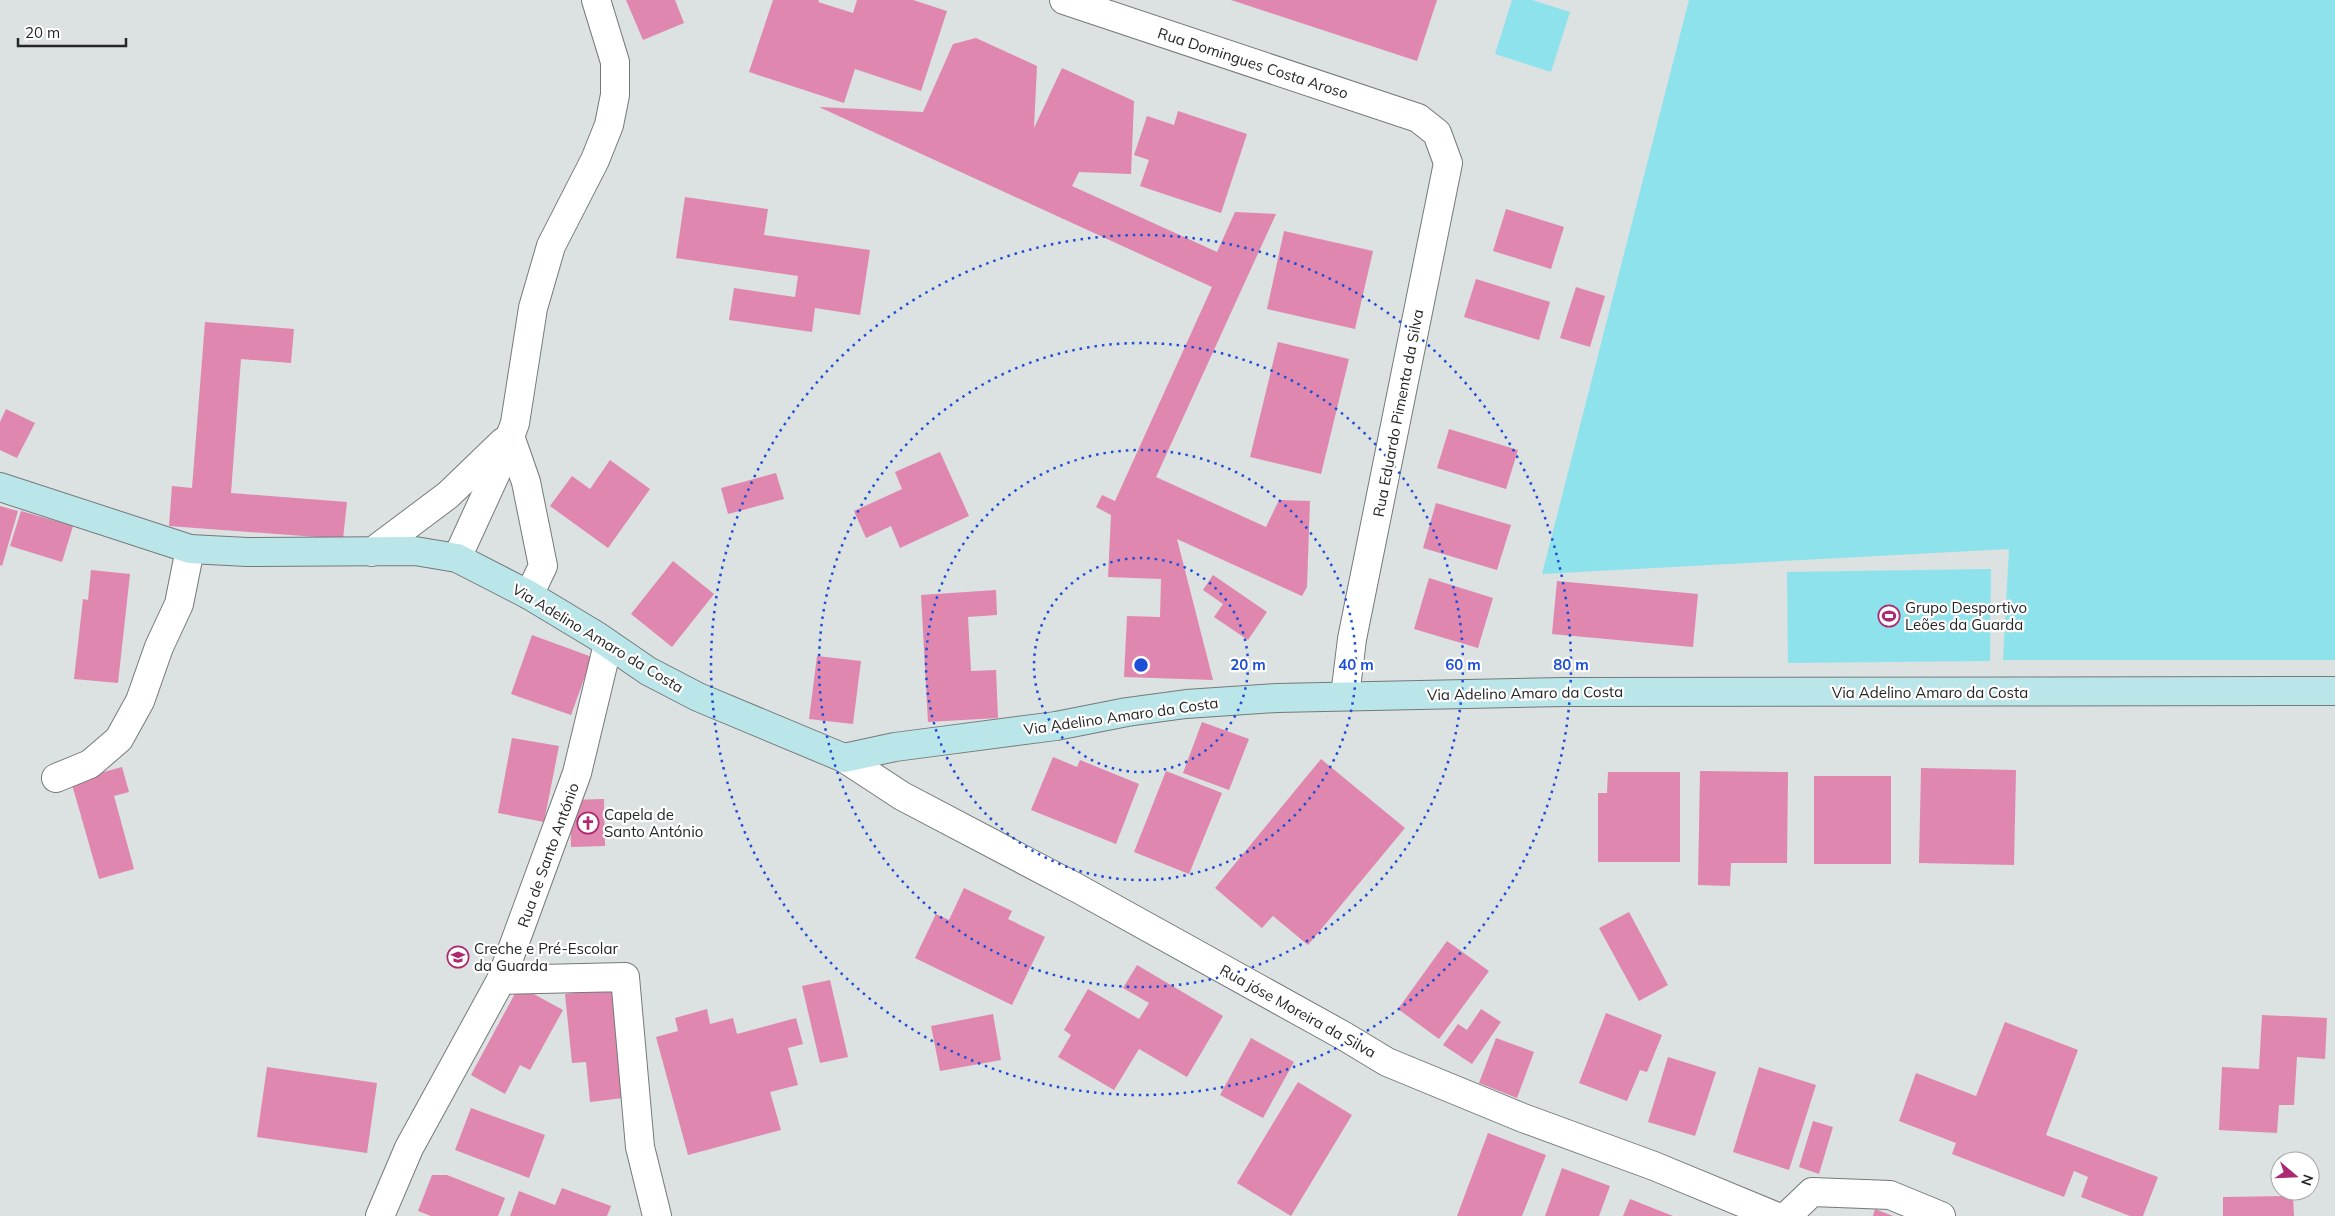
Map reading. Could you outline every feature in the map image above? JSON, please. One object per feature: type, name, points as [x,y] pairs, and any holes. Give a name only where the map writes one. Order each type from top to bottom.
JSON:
[{"type":"main road","name":"Via Adelino Amaro da Costa","points":[[0,487],[190,549],[247,552],[415,551],[457,558],[529,595],[608,644],[648,672],[698,697],[844,758],[895,747],[1056,726],[1127,712],[1186,704],[1277,698],[1565,692],[2335,691]]},
{"type":"street","points":[[457,558],[501,462],[515,423],[533,308],[551,246],[595,160],[611,117],[615,95],[614,62],[596,0]]},
{"type":"street","name":"Rua Domingues Costa Aroso","points":[[1064,0],[1418,118],[1438,133]]},
{"type":"street","name":"Rua Eduardo Pimenta da Silva","points":[[1345,696],[1352,639],[1448,163],[1438,133]]},
{"type":"street","points":[[372,552],[448,494],[510,436]]},
{"type":"street","points":[[510,436],[526,482],[543,566],[529,595]]},
{"type":"street","points":[[56,778],[90,764],[119,739],[140,701],[159,647],[179,604],[190,549]]},
{"type":"street","name":"Rua de Santo António","points":[[380,1216],[409,1148],[501,980],[577,773],[608,644]]},
{"type":"street","name":"Rua jóse Moreira da Silva","points":[[844,758],[902,796],[1085,892],[1344,1036],[1387,1062],[1523,1118],[1654,1166],[1775,1216]]},
{"type":"street","points":[[501,980],[625,977],[640,1147],[657,1216]]},
{"type":"street","points":[[1787,1216],[1812,1192],[1890,1195],[1942,1216]]},
{"type":"shaded area","points":[[1512,0],[1532,0],[1570,12],[1551,72],[1495,54]]},
{"type":"shaded area","points":[[1689,0],[2335,0],[2335,660],[2003,660],[2009,549],[1542,574]]},
{"type":"shaded area","name":"Grupo Desportivo Leões da Guarda","points":[[1991,569],[1990,661],[1788,663],[1787,572]]},
{"type":"building","points":[[626,0],[675,0],[684,23],[643,40]]},
{"type":"building","points":[[773,0],[819,0],[818,2],[853,13],[857,0],[913,0],[947,11],[921,91],[855,69],[844,103],[749,72]]},
{"type":"building","points":[[1231,0],[1437,0],[1417,61]]},
{"type":"building","points":[[976,38],[1037,66],[1034,128],[1062,68],[1134,101],[1131,174],[1079,172],[1072,186],[1217,252],[1235,212],[1276,214],[1156,477],[1266,527],[1279,500],[1310,501],[1307,587],[1302,596],[1177,539],[1213,680],[1124,677],[1127,616],[1160,617],[1161,579],[1108,577],[1111,515],[1096,507],[1102,495],[1115,501],[1212,287],[819,107],[923,112],[953,44]]},
{"type":"building","points":[[1178,111],[1247,134],[1221,213],[1140,186],[1149,160],[1134,155],[1147,116],[1174,125]]},
{"type":"building","points":[[685,197],[768,209],[764,235],[870,250],[860,315],[815,308],[812,332],[729,320],[734,288],[795,297],[798,276],[676,258]]},
{"type":"building","points":[[1506,209],[1564,227],[1551,269],[1493,251]]},
{"type":"building","points":[[1284,231],[1373,251],[1355,329],[1267,309]]},
{"type":"building","points":[[1476,279],[1550,302],[1539,340],[1464,317]]},
{"type":"building","points":[[1576,287],[1605,296],[1590,347],[1560,338]]},
{"type":"building","points":[[205,322],[294,329],[291,363],[241,359],[231,493],[347,502],[343,539],[169,526],[172,486],[192,488]]},
{"type":"building","points":[[1278,342],[1349,359],[1321,474],[1250,457]]},
{"type":"building","points":[[6,409],[35,423],[17,458],[0,450],[0,422]]},
{"type":"building","points":[[1449,429],[1518,450],[1506,489],[1437,468]]},
{"type":"building","points":[[940,452],[969,516],[900,548],[891,526],[866,538],[854,511],[902,489],[895,472]]},
{"type":"building","points":[[610,460],[650,489],[608,548],[550,506],[572,476],[590,489]]},
{"type":"building","points":[[776,473],[784,499],[728,514],[721,488]]},
{"type":"building","points":[[1436,503],[1511,525],[1497,570],[1423,548]]},
{"type":"building","points":[[0,506],[18,511],[2,566],[0,565]]},
{"type":"building","points":[[21,511],[73,526],[62,562],[10,546]]},
{"type":"building","points":[[673,561],[714,594],[672,647],[631,614]]},
{"type":"building","points":[[91,570],[130,574],[118,683],[74,679],[83,599],[88,600]]},
{"type":"building","points":[[1213,575],[1267,612],[1248,640],[1214,617],[1223,604],[1203,590]]},
{"type":"building","points":[[1429,578],[1493,598],[1478,648],[1414,629]]},
{"type":"building","points":[[1557,581],[1698,594],[1693,647],[1552,634]]},
{"type":"building","points":[[996,590],[997,615],[968,617],[971,671],[996,670],[998,718],[928,722],[921,595]]},
{"type":"building","points":[[532,635],[592,657],[571,715],[511,694]]},
{"type":"building","points":[[817,656],[861,661],[853,724],[809,719]]},
{"type":"building","points":[[1202,722],[1249,739],[1229,790],[1183,773]]},
{"type":"building","points":[[512,738],[559,746],[544,822],[498,813]]},
{"type":"building","points":[[1053,757],[1077,767],[1080,760],[1139,784],[1116,844],[1031,810]]},
{"type":"building","points":[[1321,759],[1405,828],[1308,945],[1273,916],[1262,928],[1215,888]]},
{"type":"building","points":[[122,767],[129,792],[114,796],[134,869],[99,879],[71,781]]},
{"type":"building","points":[[1921,768],[2016,770],[2014,865],[1919,863]]},
{"type":"building","points":[[1166,771],[1222,793],[1189,874],[1134,852]]},
{"type":"building","points":[[1700,771],[1788,772],[1787,863],[1731,863],[1730,886],[1698,885]]},
{"type":"building","points":[[1608,772],[1680,772],[1680,862],[1598,862],[1598,793],[1607,793]]},
{"type":"building","points":[[1814,776],[1891,776],[1891,864],[1814,864]]},
{"type":"building","name":"Capela de Santo António","points":[[604,799],[605,846],[571,847],[570,800]]},
{"type":"building","points":[[964,888],[1012,911],[1008,919],[1045,937],[1012,1005],[915,958],[936,914],[949,920]]},
{"type":"building","points":[[1629,912],[1668,985],[1639,1001],[1599,928]]},
{"type":"building","points":[[1447,941],[1489,971],[1439,1039],[1398,1009]]},
{"type":"building","points":[[1137,965],[1223,1016],[1187,1077],[1139,1049],[1114,1090],[1058,1057],[1071,1035],[1064,1030],[1088,989],[1139,1019],[1149,1003],[1123,988]]},
{"type":"building","points":[[830,980],[848,1057],[820,1063],[802,986]]},
{"type":"building","points":[[519,986],[563,1010],[530,1070],[520,1065],[505,1094],[471,1075]]},
{"type":"building","points":[[612,989],[623,1098],[590,1102],[586,1062],[572,1063],[565,994]]},
{"type":"building","points":[[707,1009],[710,1024],[733,1018],[737,1034],[796,1018],[803,1044],[788,1048],[798,1085],[770,1092],[781,1130],[688,1155],[656,1037],[678,1031],[675,1018]]},
{"type":"building","points":[[1481,1009],[1501,1022],[1472,1064],[1443,1045],[1458,1024],[1467,1030]]},
{"type":"building","points":[[1606,1013],[1662,1035],[1647,1072],[1640,1070],[1627,1101],[1579,1083]]},
{"type":"building","points":[[993,1014],[1001,1060],[940,1071],[931,1026]]},
{"type":"building","points":[[2262,1015],[2327,1018],[2325,1059],[2297,1057],[2294,1105],[2279,1105],[2277,1133],[2219,1130],[2222,1067],[2259,1069]]},
{"type":"building","points":[[2005,1022],[2078,1050],[2046,1135],[2158,1177],[2143,1216],[2130,1216],[2081,1197],[2088,1177],[2074,1171],[2064,1197],[1952,1154],[1956,1143],[1899,1121],[1916,1073],[1976,1096]]},
{"type":"building","points":[[1251,1038],[1294,1062],[1263,1118],[1220,1095]]},
{"type":"building","points":[[1496,1038],[1534,1052],[1517,1098],[1479,1083]]},
{"type":"building","points":[[1668,1057],[1716,1072],[1695,1136],[1648,1122]]},
{"type":"building","points":[[267,1067],[377,1083],[367,1153],[257,1137]]},
{"type":"building","points":[[1759,1067],[1816,1085],[1789,1170],[1733,1152]]},
{"type":"building","points":[[1298,1082],[1352,1115],[1291,1216],[1237,1183]]},
{"type":"building","points":[[471,1108],[545,1135],[529,1178],[455,1150]]},
{"type":"building","points":[[1813,1121],[1833,1127],[1819,1174],[1799,1167]]},
{"type":"building","points":[[1488,1133],[1546,1155],[1522,1216],[1457,1216]]},
{"type":"building","points":[[1562,1168],[1610,1186],[1599,1216],[1545,1216]]},
{"type":"building","points":[[432,1175],[447,1175],[505,1198],[498,1216],[431,1216],[418,1211]]},
{"type":"building","points":[[562,1188],[611,1206],[607,1216],[510,1216],[519,1191],[555,1205]]},
{"type":"building","points":[[2270,1196],[2270,1201],[2293,1201],[2294,1216],[2223,1216],[2223,1197]]},
{"type":"building","points":[[1630,1199],[1673,1216],[1623,1216]]},
{"type":"building","points":[[1875,1209],[1893,1216],[1873,1216]]},
{"type":"place","name":"Grupo Desportivo Leões da Guarda","points":[[1889,616]]},
{"type":"place","name":"Capela de Santo António","points":[[588,823]]},
{"type":"place","name":"Creche e Pré-Escolar da Guarda","points":[[458,957]]}]
